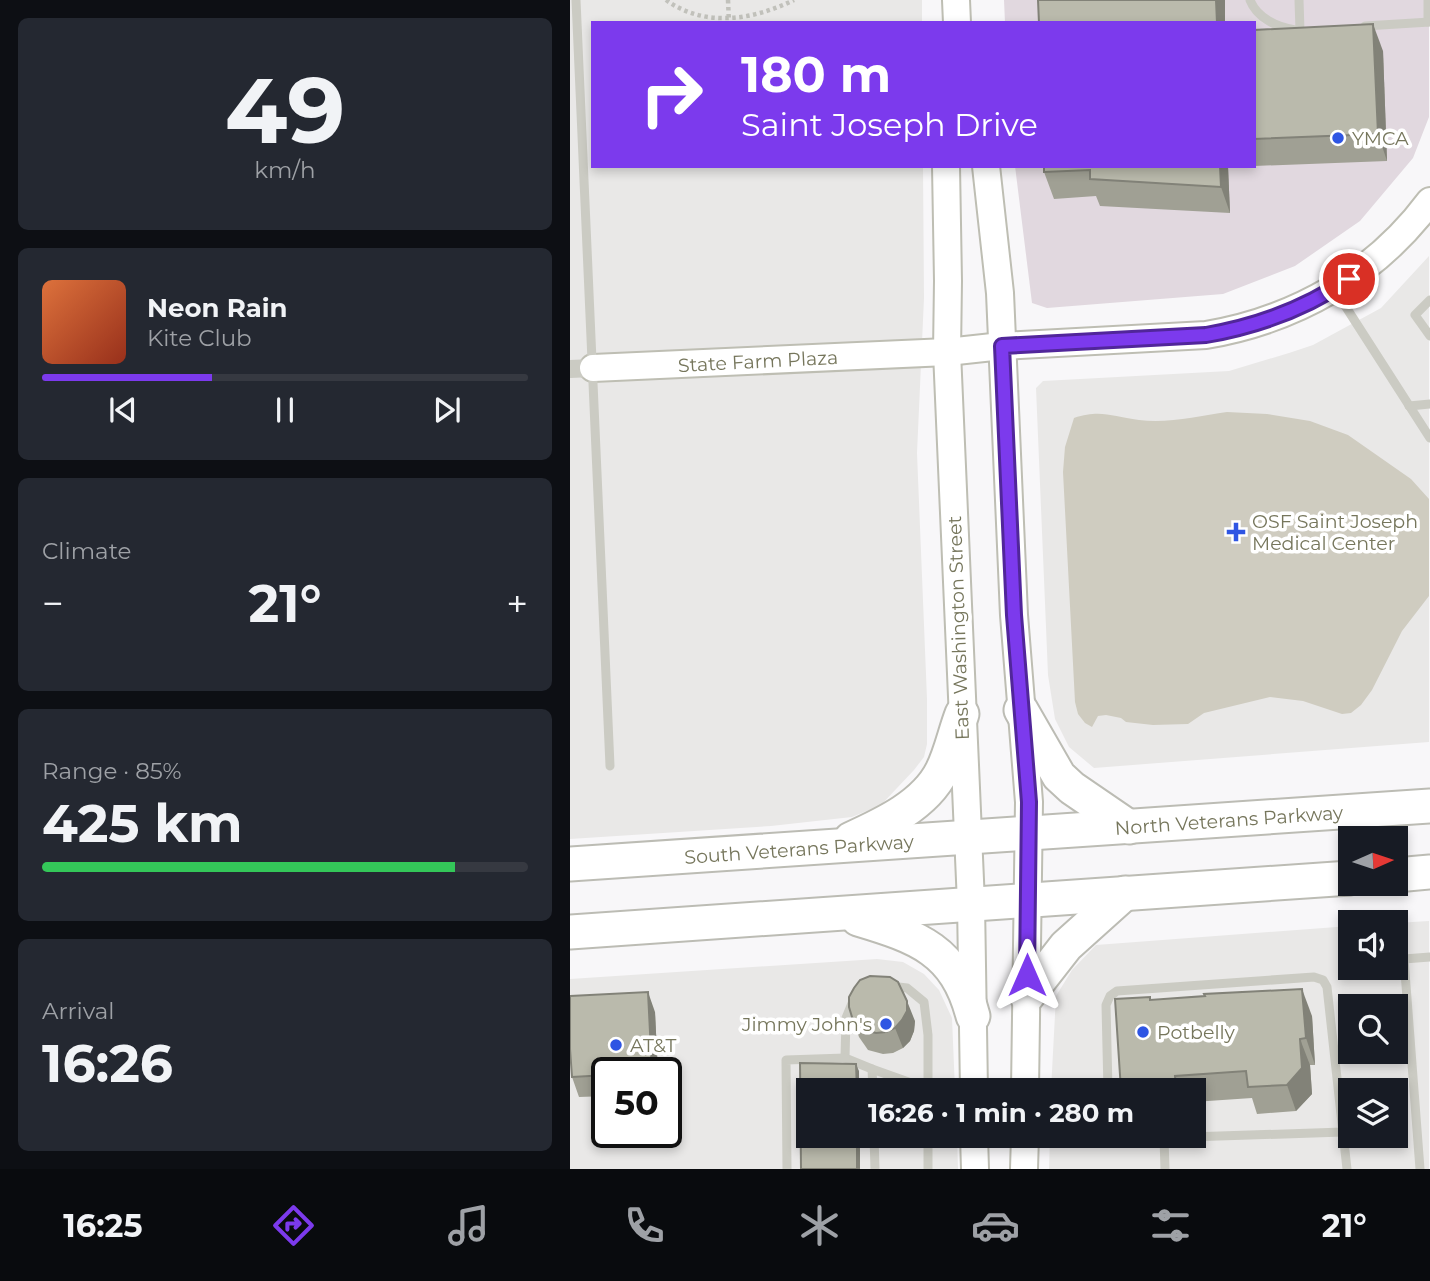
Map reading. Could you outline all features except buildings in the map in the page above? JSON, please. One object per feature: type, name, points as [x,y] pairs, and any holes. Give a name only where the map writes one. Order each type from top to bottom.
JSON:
[{"type":"highway","points":[[1021,710],[1059,776],[1129,827]]},
{"type":"highway","points":[[838,845],[885,824],[915,803],[933,785],[942,771],[962,714]]},
{"type":"highway","name":"North Veterans Parkway","points":[[1029,834],[1429,806]]},
{"type":"highway","name":"South Veterans Parkway","points":[[570,864],[1029,834]]},
{"type":"highway","points":[[1408,873],[1429,872]]},
{"type":"highway","points":[[570,932],[1338,879]]},
{"type":"highway","points":[[1027,996],[1085,927],[1125,893]]},
{"type":"highway","points":[[842,914],[913,937],[941,955],[968,995],[973,1016]]},
{"type":"main road","points":[[956,0],[957,21]]},
{"type":"main road","name":"East Washington Street","points":[[946,168],[947,352],[971,903],[974,1078]]},
{"type":"main road","points":[[986,168],[1000,293],[1014,615],[1029,802],[1025,1078]]},
{"type":"main road","name":"State Farm Plaza","points":[[581,369],[947,352],[1002,346],[1206,335],[1230,331],[1280,316],[1335,289],[1383,254],[1416,220],[1429,201]]},
{"type":"main road","points":[[974,1148],[975,1169]]},
{"type":"main road","points":[[1024,1169],[1025,1148]]},
{"type":"lane","points":[[576,0],[581,369],[610,766]]},
{"type":"lane","points":[[1250,0],[1253,8],[1278,27],[1300,31],[1313,30]]},
{"type":"lane","points":[[1299,0],[1300,31]]},
{"type":"lane","points":[[1352,27],[1429,22],[1428,0]]},
{"type":"lane","points":[[1335,289],[1429,438]]},
{"type":"lane","points":[[1429,300],[1415,314],[1429,336]]},
{"type":"lane","points":[[1409,406],[1429,404]]},
{"type":"lane","points":[[1420,1169],[1404,959],[1429,957]]},
{"type":"lane","points":[[1108,1078],[1106,1004],[1110,996],[1117,991],[1314,976],[1323,980],[1327,987],[1338,1087]]},
{"type":"lane","points":[[880,985],[907,988],[924,1002],[928,1035],[928,1078]]},
{"type":"lane","points":[[845,1058],[846,1018],[856,995]]},
{"type":"lane","points":[[787,1169],[786,1060],[845,1058],[897,1078]]},
{"type":"lane","points":[[872,1069],[872,1078]]},
{"type":"lane","points":[[1206,1137],[1338,1132]]},
{"type":"lane","points":[[874,1148],[874,1169]]},
{"type":"lane","points":[[928,1148],[928,1169]]},
{"type":"lane","points":[[1164,1148],[1165,1169]]},
{"type":"lane","points":[[1345,1148],[1347,1169]]},
{"type":"lane","points":[[1417,1156],[1429,1154]]},
{"type":"path","points":[[666,0],[687,12],[729,21],[794,0]]},
{"type":"path","points":[[728,0],[729,21]]},
{"type":"shaded area","points":[[570,0],[922,0],[922,21],[591,21],[591,168],[923,168],[924,298],[917,453],[927,744],[924,757],[881,805],[852,817],[771,826],[570,839]]},
{"type":"shaded area","name":"YMCA","points":[[1004,0],[1429,0],[1429,117],[1413,158],[1360,221],[1295,266],[1223,294],[1047,308],[1032,303],[1015,168],[1256,168],[1256,21],[1005,21]]},
{"type":"shaded area","name":"OSF Saint Joseph Medical Center","points":[[1429,256],[1429,742],[1094,768],[1069,747],[1055,719],[1048,675],[1036,388],[1043,381],[1229,371],[1313,345],[1381,308]]},
{"type":"shaded area","name":"OSF Saint Joseph Medical Center","points":[[1227,412],[1267,414],[1310,421],[1348,435],[1411,479],[1429,499],[1429,596],[1402,631],[1372,690],[1351,713],[1342,714],[1303,701],[1270,697],[1204,713],[1188,724],[1153,725],[1126,722],[1121,718],[1106,715],[1098,716],[1092,727],[1078,714],[1075,702],[1063,472],[1065,447],[1074,418],[1100,414],[1161,421]]},
{"type":"shaded area","points":[[1429,921],[1429,1169],[1049,1169],[1050,1148],[1206,1148],[1206,1078],[1052,1078],[1056,996],[1072,970],[1096,945],[1338,927],[1338,980],[1408,980],[1408,922]]},
{"type":"shaded area","points":[[877,959],[903,962],[924,974],[939,990],[952,1018],[954,1078],[796,1078],[796,1148],[957,1148],[958,1169],[570,1169],[570,979]]},
{"type":"place","name":"YMCA","points":[[1338,138]]},
{"type":"place","name":"OSF Saint Joseph Medical Center","points":[[1236,532]]},
{"type":"place","name":"Jimmy John's","points":[[886,1024]]},
{"type":"place","name":"Potbelly","points":[[1143,1032]]},
{"type":"place","name":"AT&T","points":[[616,1045]]},
{"type":"route","points":[[1027,975],[1029,802],[1014,615],[1002,346],[1206,335],[1230,331],[1280,316],[1308,304],[1349,279]]}]
